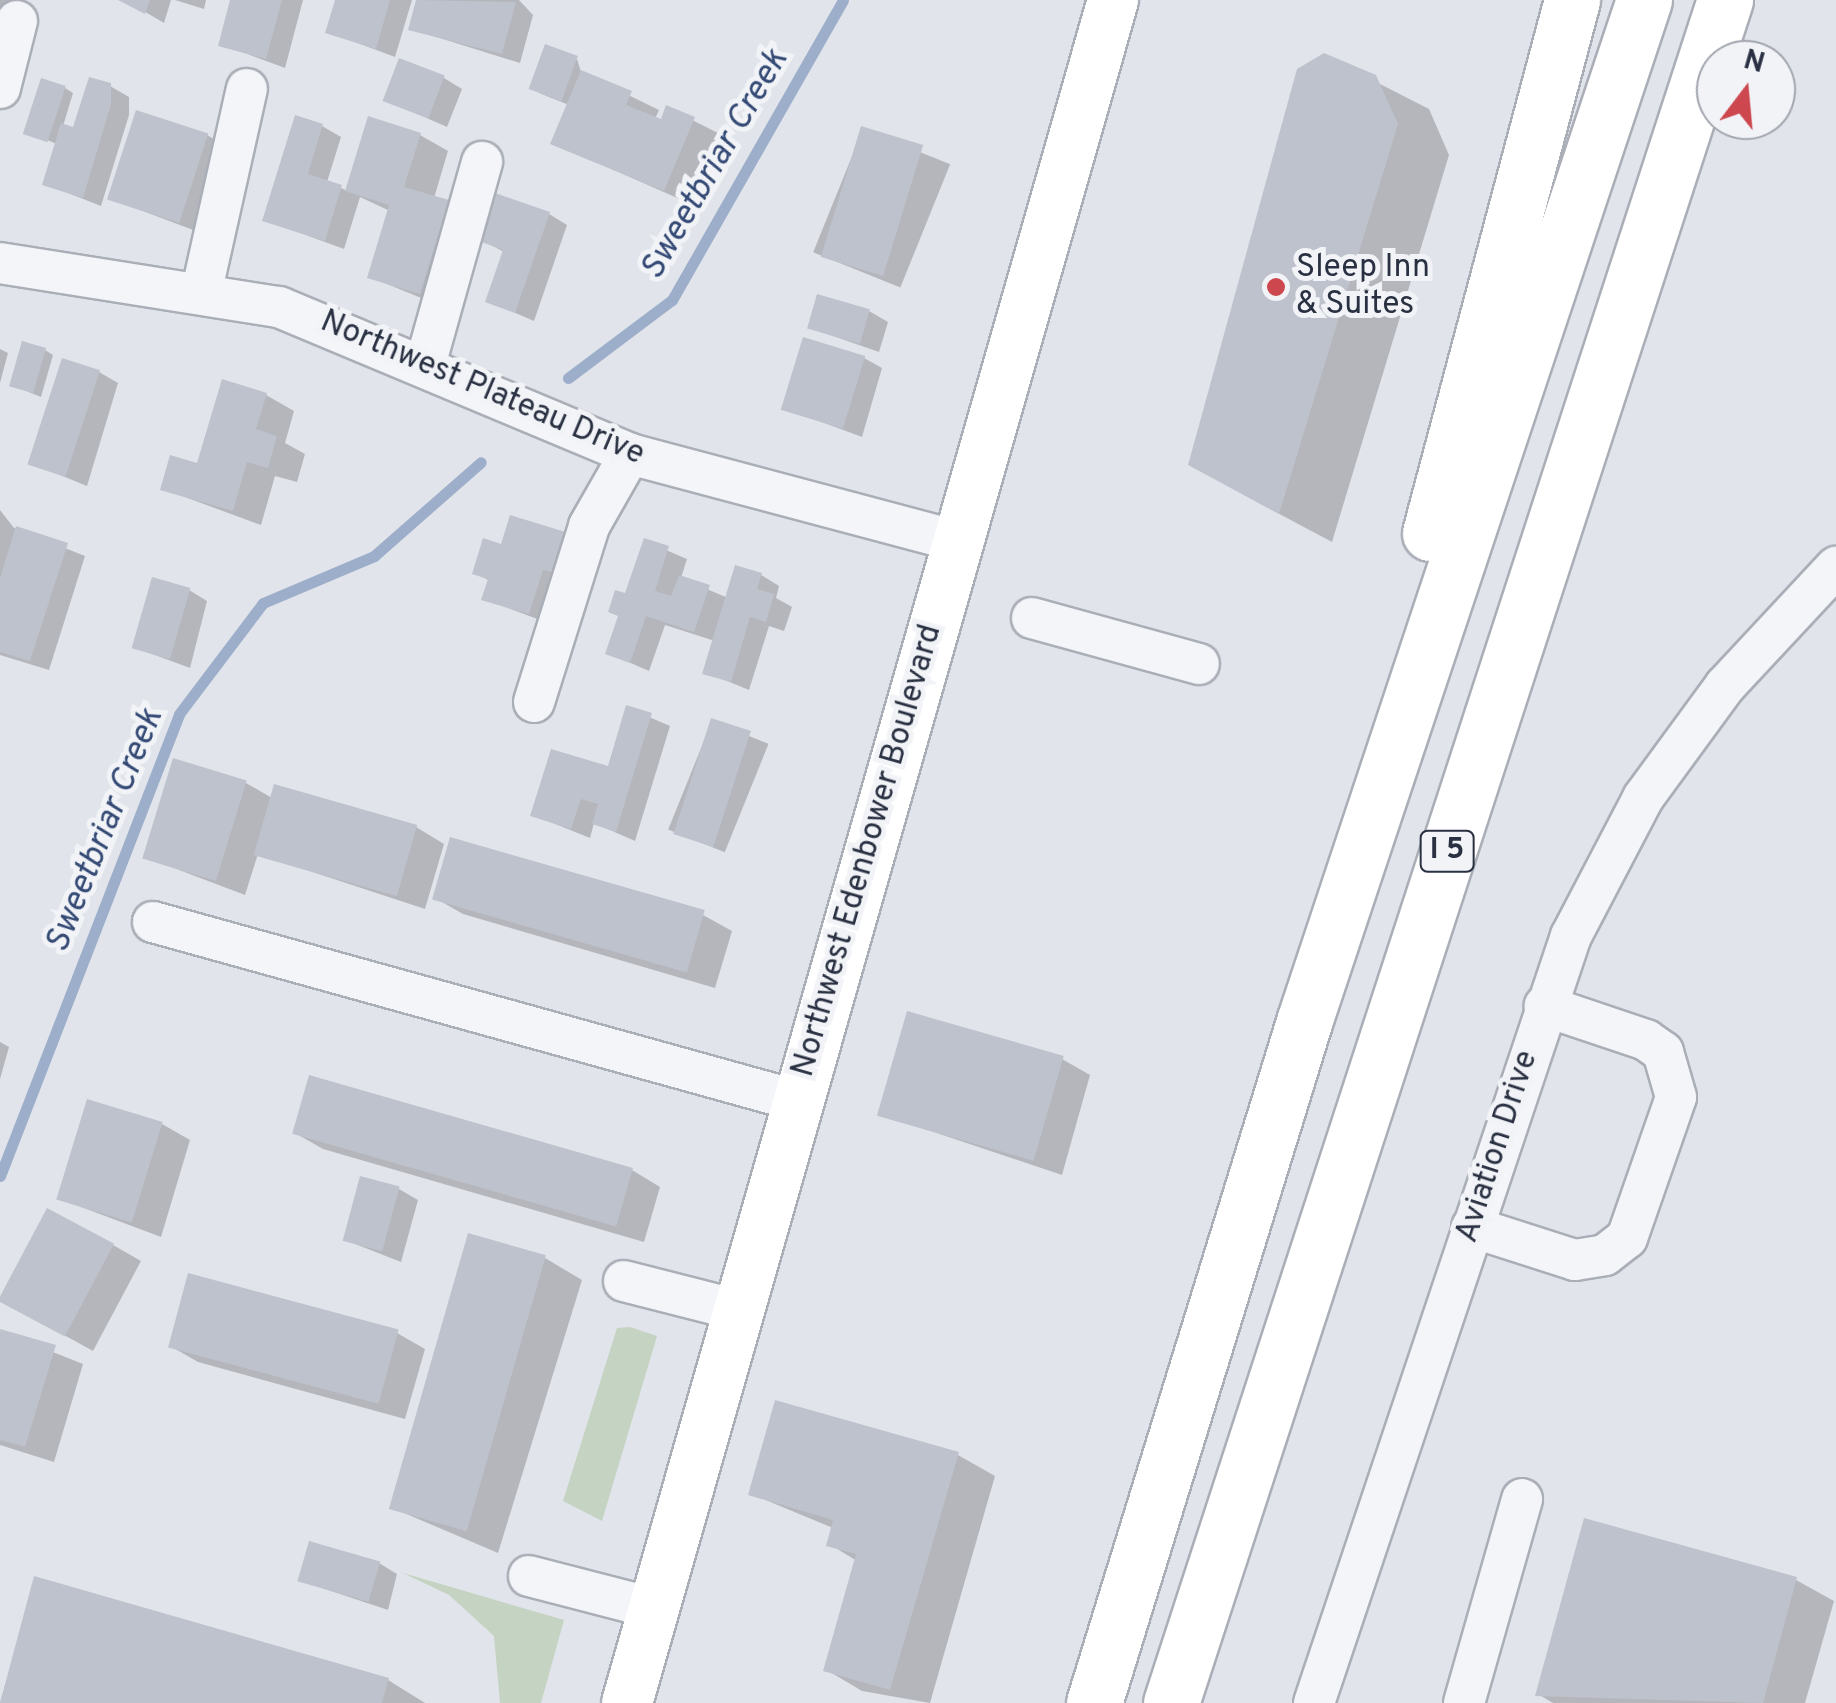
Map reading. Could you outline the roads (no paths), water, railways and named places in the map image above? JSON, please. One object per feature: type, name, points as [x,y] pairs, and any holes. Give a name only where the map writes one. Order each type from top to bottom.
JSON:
[{"type":"highway","points":[[1304,1022],[1572,0]]},
{"type":"highway","name":"I 5","points":[[1094,1703],[1304,1022],[1644,0]]},
{"type":"highway","name":"I 5","points":[[1171,1703],[1725,0]]},
{"type":"highway","points":[[1675,148],[1742,0]]},
{"type":"main road","name":"Northwest Edenbower Boulevard","points":[[628,1703],[795,1100],[1114,0]]},
{"type":"street","points":[[0,88],[17,21]]},
{"type":"street","points":[[200,294],[247,90]]},
{"type":"street","points":[[424,366],[482,162]]},
{"type":"street","name":"Northwest Plateau Drive","points":[[0,263],[297,313],[630,454],[958,541]]},
{"type":"street","points":[[534,702],[589,526],[630,454]]},
{"type":"street","name":"Aviation Drive","points":[[1314,1703],[1545,1006],[1643,798],[1769,633],[1836,568]]},
{"type":"street","points":[[1032,618],[1199,664]]},
{"type":"street","points":[[153,922],[795,1100]]},
{"type":"street","points":[[1472,1228],[1575,1260],[1605,1256],[1627,1238],[1676,1097],[1663,1052],[1646,1040],[1545,1006]]},
{"type":"street","points":[[624,1280],[738,1310]]},
{"type":"street","points":[[1464,1703],[1522,1499]]},
{"type":"street","points":[[529,1576],[653,1608]]},
{"type":"waterway","name":"Sweetbriar Creek","points":[[568,378],[672,300],[843,0]]},
{"type":"waterway","name":"Sweetbriar Creek","points":[[0,1176],[179,714],[263,603],[374,556],[481,462]]},
{"type":"place","name":"Sleep Inn & Suites","points":[[1276,287]]}]
